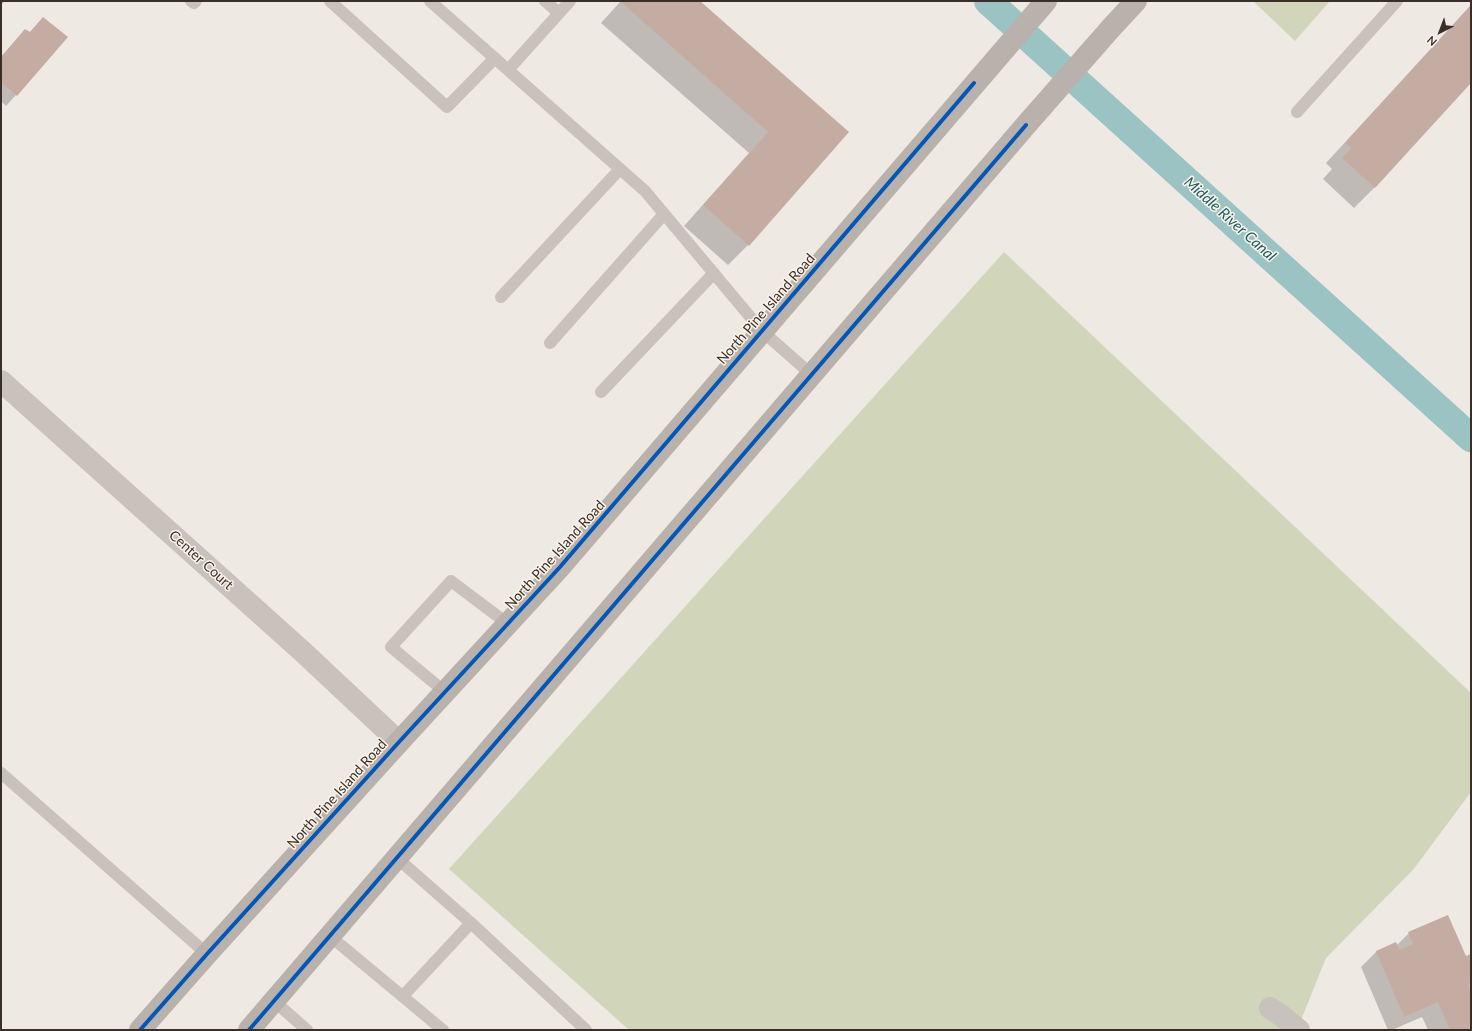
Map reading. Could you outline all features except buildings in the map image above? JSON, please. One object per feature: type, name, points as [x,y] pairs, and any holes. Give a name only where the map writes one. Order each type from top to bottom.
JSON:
[{"type":"main road","name":"North Pine Island Road","points":[[140,1030],[399,742],[560,567],[1046,1]]},
{"type":"main road","points":[[249,1030],[1026,126],[1136,1]]},
{"type":"street","name":"Center Court","points":[[1,380],[297,647],[399,742]]},
{"type":"street","points":[[1270,1008],[1299,1030]]},
{"type":"lane","points":[[191,1],[194,3],[196,1]]},
{"type":"lane","points":[[330,1],[446,107],[495,58]]},
{"type":"lane","points":[[430,1],[645,191],[762,331],[812,375]]},
{"type":"lane","points":[[545,1],[559,13]]},
{"type":"lane","points":[[508,70],[570,1]]},
{"type":"lane","points":[[1297,112],[1397,1]]},
{"type":"lane","points":[[500,297],[620,169]]},
{"type":"lane","points":[[550,343],[664,214]]},
{"type":"lane","points":[[601,392],[714,273]]},
{"type":"lane","points":[[445,692],[391,647],[451,580],[508,624]]},
{"type":"lane","points":[[1,773],[207,954]]},
{"type":"lane","points":[[397,858],[586,1030]]},
{"type":"lane","points":[[403,996],[471,924]]},
{"type":"lane","points":[[330,936],[443,1030]]},
{"type":"lane","points":[[274,1001],[307,1030]]},
{"type":"green space","points":[[1253,1],[1330,1],[1295,41]]},
{"type":"green space","points":[[1004,252],[1471,693],[1471,792],[1413,870],[1326,958],[1297,1030],[629,1030],[449,869]]},
{"type":"waterway","name":"Middle River Canal","points":[[988,1],[1471,438]]},
{"type":"cycle path","points":[[140,1030],[399,742],[560,567],[974,83]]},
{"type":"cycle path","points":[[249,1030],[1026,125]]}]
